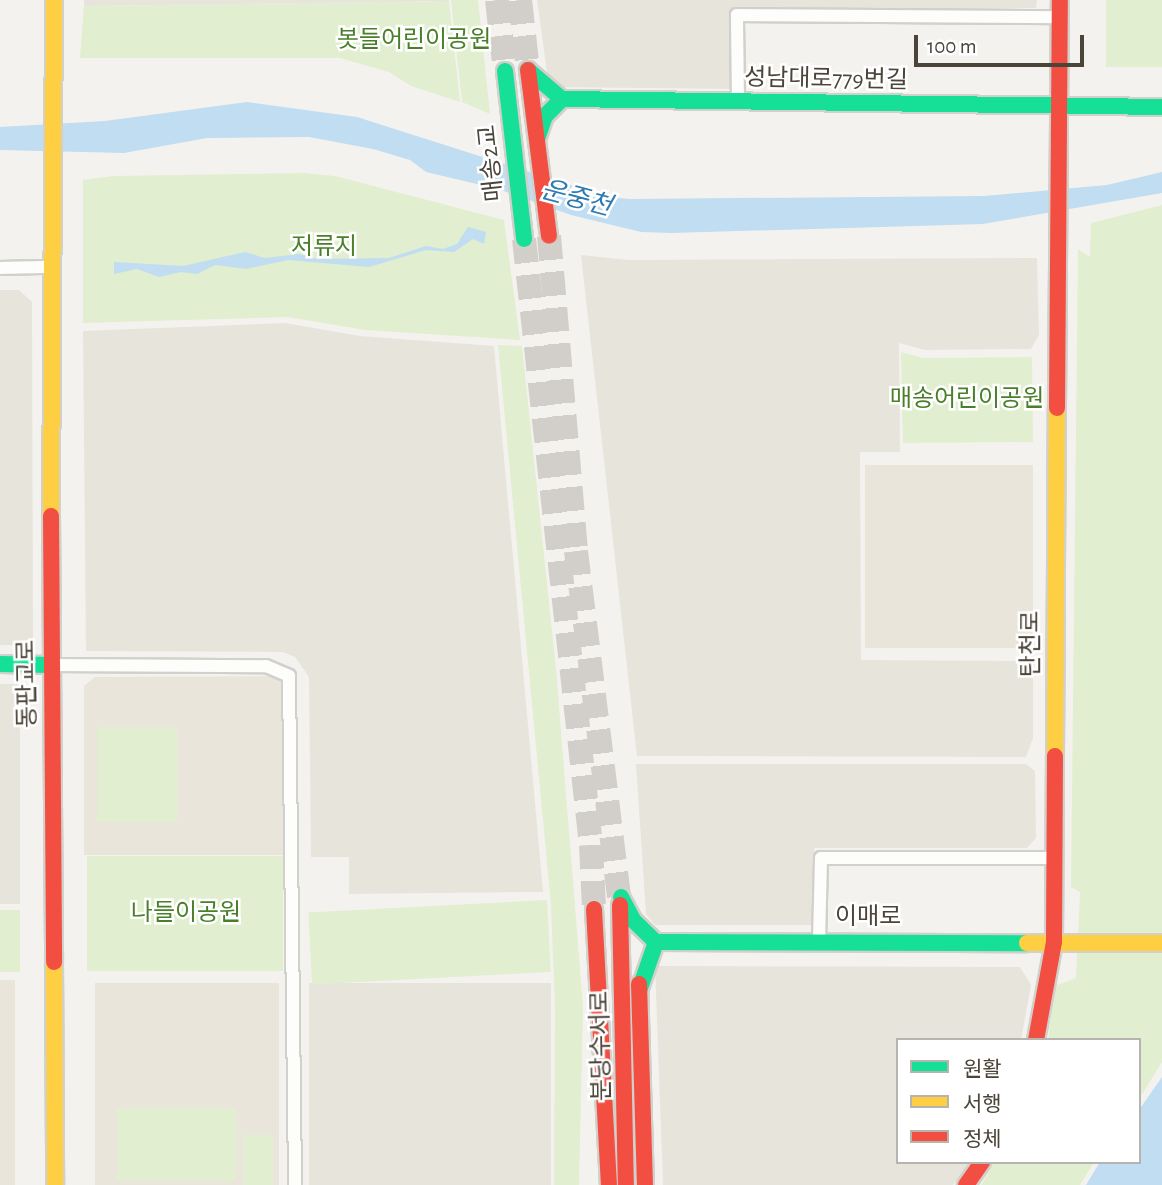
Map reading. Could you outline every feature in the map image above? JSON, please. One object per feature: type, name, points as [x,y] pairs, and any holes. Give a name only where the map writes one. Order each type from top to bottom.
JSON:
[{"type":"main road","name":"동판교로","points":[[54,0],[49,267],[55,1185]]},
{"type":"main road","points":[[1059,107],[1060,8]]},
{"type":"main road","points":[[528,70],[562,100],[539,112],[528,70]]},
{"type":"main road","name":"매송2교","points":[[505,71],[524,239]]},
{"type":"main road","name":"성남대로779번길","points":[[562,100],[1162,107]]},
{"type":"main road","name":"탄천로","points":[[1036,1038],[1054,942],[1059,107]]},
{"type":"main road","name":"매송2교","points":[[539,112],[536,143],[548,231]]},
{"type":"main road","points":[[0,664],[51,665]]},
{"type":"main road","name":"분당수서로","points":[[626,1185],[620,900],[633,920]]},
{"type":"main road","name":"분당수서로","points":[[594,909],[610,1185]]},
{"type":"main road","points":[[633,920],[656,942],[640,989]]},
{"type":"main road","points":[[633,920],[640,989],[645,1185]]},
{"type":"main road","name":"이매로","points":[[656,942],[1162,943]]},
{"type":"main road","points":[[596,1185],[597,975]]},
{"type":"main road","points":[[966,1185],[981,1164]]},
{"type":"street","points":[[737,101],[737,15],[1060,8]]},
{"type":"street","points":[[0,268],[49,267]]},
{"type":"street","points":[[51,665],[266,666],[289,676],[295,1185]]},
{"type":"street","points":[[819,941],[821,858],[1054,858]]},
{"type":"shaded area","points":[[84,0],[449,0],[449,1],[84,6]]},
{"type":"shaded area","points":[[537,0],[1037,0],[1036,8],[743,8],[742,89],[549,87]]},
{"type":"shaded area","points":[[581,255],[629,260],[1037,258],[1039,335],[1031,349],[925,350],[899,343],[900,452],[860,452],[861,660],[1033,661],[1033,738],[1026,757],[637,756]]},
{"type":"shaded area","points":[[0,290],[19,290],[32,302],[33,638],[15,645],[0,645]]},
{"type":"shaded area","points":[[285,323],[360,336],[494,346],[543,892],[349,894],[349,857],[311,857],[309,677],[295,657],[283,652],[86,651],[83,331]]},
{"type":"shaded area","points":[[865,465],[1033,465],[1033,648],[865,648]]},
{"type":"shaded area","points":[[281,676],[286,681],[289,855],[84,855],[84,686],[95,677]]},
{"type":"shaded area","points":[[0,684],[20,684],[20,904],[0,904]]},
{"type":"shaded area","points":[[636,764],[1026,764],[1035,771],[1036,838],[1027,848],[814,848],[813,925],[655,925],[646,914]]},
{"type":"shaded area","points":[[655,966],[1020,967],[1031,985],[1021,1038],[896,1038],[896,1164],[968,1164],[953,1185],[663,1185]]},
{"type":"shaded area","points":[[0,980],[15,980],[15,1185],[0,1185]]},
{"type":"shaded area","points":[[95,983],[279,983],[279,1185],[95,1185]]},
{"type":"shaded area","points":[[309,983],[551,983],[551,1185],[309,1185]]},
{"type":"green space","points":[[451,0],[478,0],[490,114],[462,102]]},
{"type":"green space","points":[[1106,0],[1162,0],[1162,67],[1106,67]]},
{"type":"green space","name":"봇들어린이공원","points":[[449,1],[460,102],[411,86],[389,72],[340,58],[80,58],[84,6]]},
{"type":"green space","name":"저류지","points":[[305,173],[335,176],[504,220],[520,340],[365,330],[288,317],[83,323],[83,180],[113,176]]},
{"type":"green space","points":[[1162,205],[1162,1062],[1141,1096],[1141,1038],[1048,1038],[1055,986],[1076,978],[1080,892],[1071,887],[1078,249],[1090,257],[1091,223]]},
{"type":"green space","points":[[498,345],[522,346],[556,669],[583,1006],[579,1185],[554,1185],[555,1007],[551,905]]},
{"type":"green space","name":"매송어린이공원","points":[[901,352],[923,358],[1032,357],[1033,442],[903,443]]},
{"type":"green space","points":[[97,727],[177,727],[177,822],[97,822]]},
{"type":"green space","name":"나들이공원","points":[[87,856],[283,856],[283,971],[87,971]]},
{"type":"green space","points":[[547,900],[551,972],[312,984],[308,913]]},
{"type":"green space","points":[[0,910],[20,910],[20,972],[0,972]]},
{"type":"green space","points":[[117,1108],[236,1108],[236,1181],[117,1181]]},
{"type":"green space","points":[[243,1135],[273,1135],[273,1185],[243,1185]]},
{"type":"green space","points":[[994,1164],[1093,1164],[1080,1185],[981,1185]]},
{"type":"water","name":"운중천","points":[[247,102],[357,117],[608,197],[984,196],[1107,185],[1162,172],[1162,193],[983,224],[641,232],[571,215],[498,189],[426,172],[410,160],[373,149],[309,137],[207,138],[124,153],[0,150],[0,127],[105,121]]},
{"type":"water","points":[[468,227],[486,232],[484,244],[473,239],[454,252],[426,250],[369,267],[288,260],[246,269],[215,265],[197,274],[181,272],[159,277],[137,269],[114,274],[114,262],[183,266],[245,252],[265,258],[299,254],[317,259],[389,258],[426,246],[443,249],[457,244]]},
{"type":"water","points":[[1162,1077],[1162,1185],[1086,1185],[1099,1164],[1141,1164],[1141,1107]]},
{"type":"tunnel","points":[[497,0],[505,71]]},
{"type":"tunnel","points":[[520,0],[528,70]]},
{"type":"tunnel","points":[[549,236],[576,551],[620,905]]},
{"type":"tunnel","points":[[524,239],[591,845],[594,909]]},
{"type":"traffic: fast","points":[[528,70],[562,99],[545,116],[537,139]]},
{"type":"traffic: fast","points":[[505,71],[524,239]]},
{"type":"traffic: fast","points":[[562,99],[1162,107]]},
{"type":"traffic: fast","points":[[0,664],[51,665]]},
{"type":"traffic: fast","points":[[621,897],[633,920],[656,942],[640,988]]},
{"type":"traffic: fast","points":[[656,942],[1027,943]]},
{"type":"traffic: slow","points":[[51,516],[54,0]]},
{"type":"traffic: slow","points":[[1055,756],[1057,408]]},
{"type":"traffic: slow","points":[[1027,943],[1162,943]]},
{"type":"traffic: slow","points":[[54,962],[55,1185]]},
{"type":"traffic: jam","points":[[1057,408],[1060,0]]},
{"type":"traffic: jam","points":[[528,70],[549,236]]},
{"type":"traffic: jam","points":[[51,516],[54,962]]},
{"type":"traffic: jam","points":[[1036,1038],[1054,942],[1055,756]]},
{"type":"traffic: jam","points":[[620,905],[626,1185]]},
{"type":"traffic: jam","points":[[594,909],[609,1185]]},
{"type":"traffic: jam","points":[[639,984],[645,1185]]},
{"type":"traffic: jam","points":[[966,1185],[981,1164]]}]
